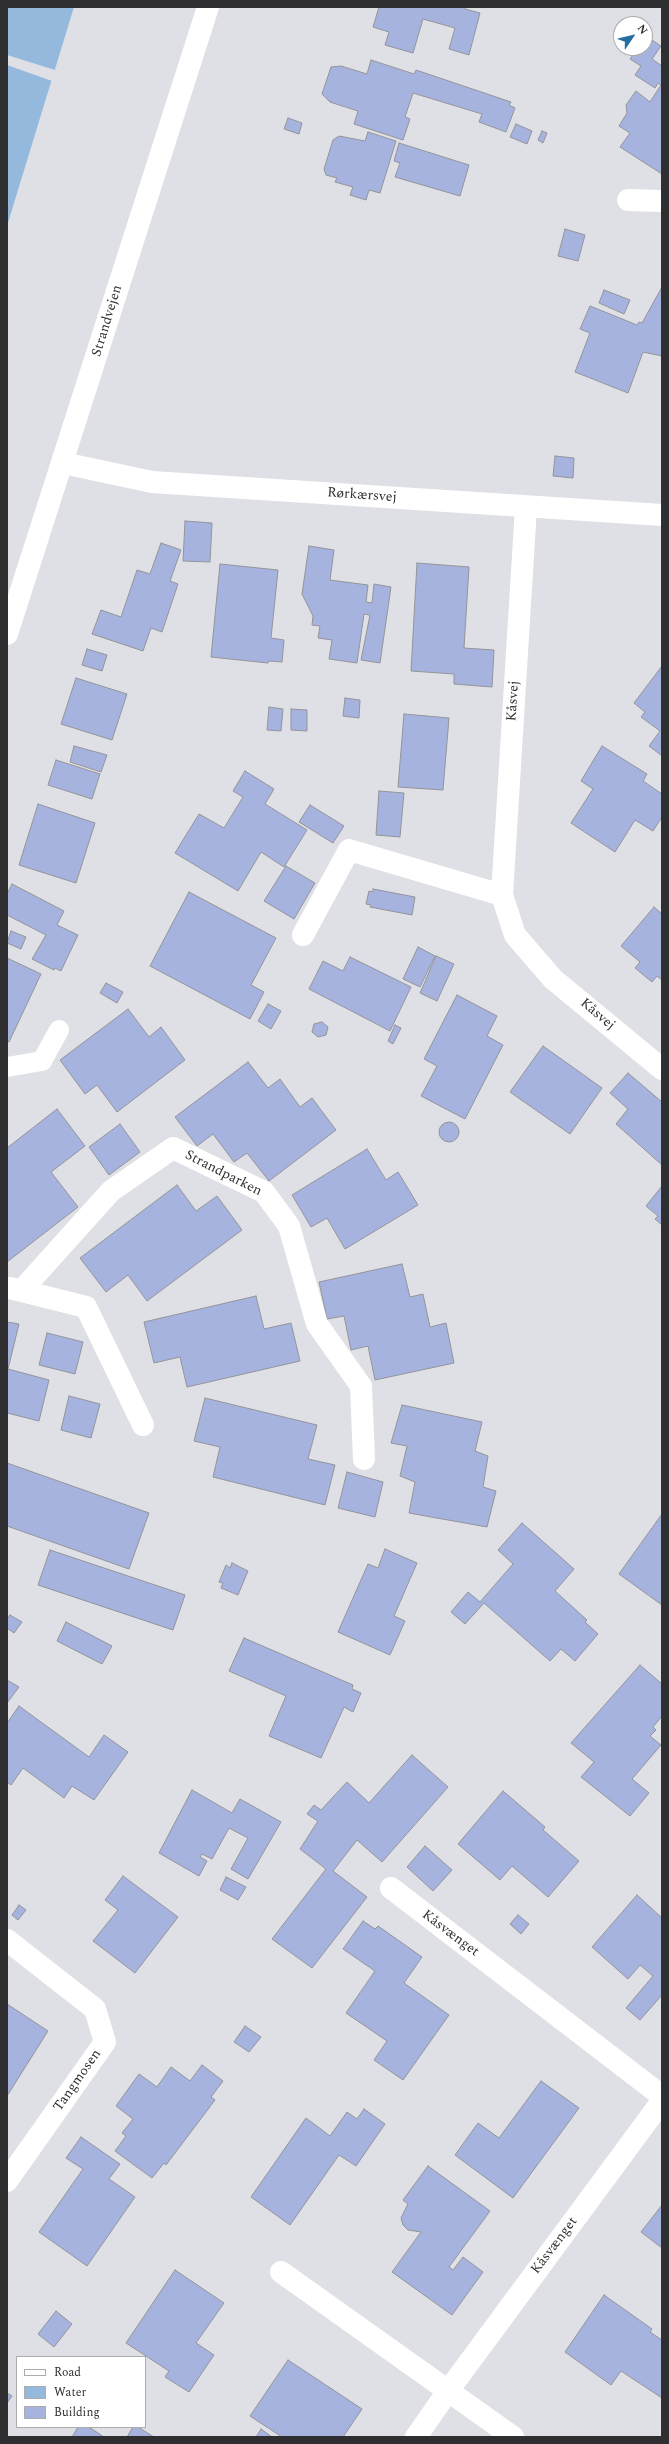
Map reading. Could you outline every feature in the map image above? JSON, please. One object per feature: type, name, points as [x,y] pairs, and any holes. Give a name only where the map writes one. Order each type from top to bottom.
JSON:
[{"type":"street","name":"Strandvejen","points":[[7,634],[208,7]]},
{"type":"street","points":[[628,200],[662,201]]},
{"type":"street","name":"Rørkærsvej","points":[[63,463],[152,482],[662,515]]},
{"type":"street","name":"Kåsvej","points":[[526,507],[502,895],[515,935],[553,979],[662,1069]]},
{"type":"street","points":[[303,935],[348,850],[502,895]]},
{"type":"street","name":"Strandparken","points":[[143,1424],[86,1308],[14,1289],[111,1191],[173,1148],[264,1192],[289,1226],[317,1324],[362,1386],[364,1459]]},
{"type":"street","name":"Kåsvænget","points":[[390,1888],[662,2096]]},
{"type":"street","name":"Tangmosen","points":[[7,1940],[95,2009],[105,2042],[7,2181]]},
{"type":"street","name":"Kåsvænget","points":[[416,2437],[448,2391],[662,2101]]},
{"type":"street","points":[[281,2272],[513,2437]]},
{"type":"lane","points":[[7,1067],[42,1061],[59,1030]]},
{"type":"water","points":[[7,7],[74,7],[7,226]]},
{"type":"pier","points":[[7,55],[55,70],[52,81],[7,65]]},
{"type":"building","points":[[379,7],[465,7],[465,9],[480,13],[469,55],[449,49],[455,28],[423,19],[413,53],[385,45],[389,32],[373,27]]},
{"type":"building","points":[[653,41],[661,46],[652,59],[662,66],[662,174],[620,147],[630,133],[619,126],[627,113],[626,105],[636,91],[650,102],[661,85],[658,83],[655,88],[635,75],[641,66],[630,59],[632,56],[653,56]]},
{"type":"building","points":[[371,60],[414,74],[416,70],[511,102],[509,105],[515,108],[506,132],[479,122],[482,114],[413,93],[405,117],[410,119],[403,140],[354,124],[358,111],[330,102],[322,94],[331,67],[341,66],[367,74]]},
{"type":"building","points":[[288,118],[302,123],[299,134],[284,129]]},
{"type":"building","points":[[516,124],[532,131],[527,144],[510,137]]},
{"type":"building","points":[[542,131],[547,133],[543,143],[538,140]]},
{"type":"building","points":[[368,132],[396,141],[380,193],[369,190],[366,200],[350,195],[353,187],[335,182],[337,178],[326,175],[324,169],[333,140],[339,136],[365,141]]},
{"type":"building","points":[[399,143],[469,165],[460,196],[395,177],[400,163],[394,161]]},
{"type":"building","points":[[565,229],[585,235],[578,261],[558,256]]},
{"type":"building","points":[[662,287],[662,356],[643,352],[628,393],[575,372],[590,333],[580,329],[590,306],[637,325],[639,322],[642,323]]},
{"type":"building","points":[[604,290],[630,300],[624,314],[599,303]]},
{"type":"building","points":[[555,456],[574,458],[573,478],[553,476]]},
{"type":"building","points":[[185,521],[212,523],[210,562],[183,561]]},
{"type":"building","points":[[161,543],[181,550],[170,581],[178,584],[162,632],[151,628],[143,651],[92,634],[101,610],[121,617],[137,570],[150,574]]},
{"type":"building","points":[[309,546],[334,550],[330,580],[368,585],[366,602],[372,603],[374,584],[391,587],[380,663],[361,660],[370,615],[364,614],[357,663],[329,659],[332,640],[318,638],[320,626],[312,625],[313,616],[302,594]]},
{"type":"building","points":[[417,563],[469,567],[464,648],[494,650],[492,687],[454,684],[454,674],[411,671]]},
{"type":"building","points":[[220,564],[278,570],[271,638],[284,640],[282,662],[269,661],[268,663],[211,657]]},
{"type":"building","points":[[87,649],[107,655],[102,671],[82,665]]},
{"type":"building","points":[[662,666],[662,756],[649,746],[660,731],[641,717],[645,712],[634,703]]},
{"type":"building","points":[[76,678],[127,694],[112,740],[61,724]]},
{"type":"building","points":[[345,698],[360,700],[359,718],[343,716]]},
{"type":"building","points":[[269,707],[283,709],[281,731],[267,730]]},
{"type":"building","points":[[291,709],[307,710],[307,731],[291,730]]},
{"type":"building","points":[[404,714],[449,718],[443,790],[398,787]]},
{"type":"building","points":[[74,746],[107,755],[101,772],[70,762]]},
{"type":"building","points":[[602,746],[647,774],[643,781],[662,794],[662,817],[653,831],[635,820],[615,852],[571,823],[593,789],[581,781]]},
{"type":"building","points":[[56,760],[100,774],[92,799],[48,785]]},
{"type":"building","points":[[245,771],[274,789],[265,804],[307,830],[284,867],[261,852],[238,891],[175,853],[199,814],[224,828],[243,797],[233,791]]},
{"type":"building","points":[[379,791],[404,793],[400,837],[376,835]]},
{"type":"building","points":[[38,804],[95,823],[76,883],[19,865]]},
{"type":"building","points":[[310,805],[344,826],[333,843],[299,822]]},
{"type":"building","points":[[286,866],[315,883],[294,919],[264,901]]},
{"type":"building","points":[[12,884],[64,911],[57,925],[78,935],[61,971],[55,968],[54,970],[32,959],[46,935],[7,915],[7,894]]},
{"type":"building","points":[[373,889],[415,897],[412,915],[370,907],[371,905],[366,904],[369,891],[373,892]]},
{"type":"building","points":[[189,892],[276,938],[251,985],[264,992],[250,1019],[150,966]]},
{"type":"building","points":[[654,907],[662,914],[662,980],[657,976],[652,982],[635,968],[640,962],[621,946]]},
{"type":"building","points":[[11,931],[26,937],[21,949],[7,943]]},
{"type":"building","points":[[418,947],[435,956],[420,987],[403,979]]},
{"type":"building","points":[[436,956],[454,964],[437,1001],[420,993]]},
{"type":"building","points":[[350,957],[411,987],[390,1031],[309,989],[323,961],[343,971]]},
{"type":"building","points":[[7,958],[41,974],[9,1042],[7,1041]]},
{"type":"building","points":[[106,983],[123,992],[117,1003],[100,993]]},
{"type":"building","points":[[457,995],[497,1016],[487,1036],[503,1045],[465,1119],[421,1096],[437,1066],[424,1059]]},
{"type":"building","points":[[268,1004],[281,1011],[271,1029],[258,1021]]},
{"type":"building","points":[[128,1009],[149,1037],[161,1027],[185,1060],[117,1112],[97,1085],[85,1094],[60,1060]]},
{"type":"building","points":[[322,1022],[328,1027],[326,1035],[318,1037],[312,1032],[314,1024]]},
{"type":"building","points":[[395,1025],[401,1028],[393,1044],[388,1041]]},
{"type":"building","points":[[543,1046],[602,1088],[570,1134],[510,1092]]},
{"type":"building","points":[[248,1062],[268,1088],[280,1079],[300,1107],[312,1098],[336,1130],[269,1181],[247,1153],[234,1162],[213,1134],[197,1146],[175,1117]]},
{"type":"building","points":[[628,1073],[662,1102],[662,1165],[616,1124],[628,1109],[610,1093]]},
{"type":"building","points":[[57,1109],[85,1146],[51,1172],[78,1207],[7,1262],[7,1148]]},
{"type":"building","points":[[449,1122],[456,1125],[459,1132],[456,1139],[449,1142],[442,1139],[439,1132],[442,1125]]},
{"type":"building","points":[[120,1124],[140,1152],[109,1175],[89,1147]]},
{"type":"building","points":[[367,1149],[386,1180],[398,1172],[418,1205],[345,1249],[327,1218],[311,1227],[292,1195]]},
{"type":"building","points":[[177,1185],[196,1211],[217,1196],[242,1230],[147,1301],[128,1275],[106,1292],[80,1258]]},
{"type":"building","points":[[662,1186],[662,1225],[655,1219],[658,1216],[646,1206]]},
{"type":"building","points":[[402,1264],[410,1297],[423,1294],[430,1327],[446,1323],[454,1363],[375,1380],[368,1346],[351,1350],[344,1316],[327,1319],[319,1282]]},
{"type":"building","points":[[256,1296],[264,1329],[291,1323],[300,1361],[187,1387],[180,1357],[154,1363],[144,1322]]},
{"type":"building","points":[[7,1322],[19,1324],[8,1369],[49,1380],[39,1421],[7,1413]]},
{"type":"building","points":[[47,1333],[83,1342],[75,1374],[39,1365]]},
{"type":"building","points":[[69,1396],[100,1404],[91,1438],[61,1430]]},
{"type":"building","points":[[205,1398],[317,1425],[308,1459],[335,1465],[325,1505],[213,1477],[220,1447],[194,1441]]},
{"type":"building","points":[[402,1405],[482,1422],[475,1451],[488,1456],[483,1487],[496,1491],[487,1527],[409,1513],[415,1482],[400,1476],[407,1446],[391,1443]]},
{"type":"building","points":[[7,1463],[149,1513],[129,1569],[7,1526]]},
{"type":"building","points":[[347,1472],[383,1482],[375,1517],[338,1508]]},
{"type":"building","points":[[662,1514],[662,1605],[619,1574]]},
{"type":"building","points":[[522,1523],[574,1569],[555,1591],[587,1620],[585,1622],[598,1634],[575,1661],[561,1649],[550,1661],[484,1603],[465,1624],[451,1612],[468,1592],[480,1602],[513,1564],[498,1550]]},
{"type":"building","points":[[385,1549],[417,1563],[394,1616],[405,1621],[390,1655],[338,1632],[368,1564],[378,1568]]},
{"type":"building","points":[[50,1550],[185,1595],[173,1630],[38,1585]]},
{"type":"building","points":[[232,1563],[248,1571],[238,1595],[221,1588],[223,1583],[219,1582],[226,1565],[230,1568]]},
{"type":"building","points":[[10,1615],[22,1622],[14,1633],[7,1628],[7,1619]]},
{"type":"building","points":[[66,1622],[112,1646],[102,1664],[57,1641]]},
{"type":"building","points":[[244,1638],[353,1685],[352,1689],[361,1693],[353,1712],[344,1707],[321,1758],[269,1736],[286,1696],[229,1671]]},
{"type":"building","points":[[640,1665],[662,1684],[662,1716],[653,1727],[656,1730],[650,1736],[661,1745],[632,1779],[649,1793],[630,1816],[581,1777],[594,1762],[571,1743]]},
{"type":"building","points":[[7,1680],[19,1687],[7,1703]]},
{"type":"building","points":[[19,1706],[89,1757],[104,1735],[128,1752],[94,1800],[72,1786],[64,1798],[23,1768],[11,1785],[7,1782],[7,1723]]},
{"type":"building","points":[[412,1755],[448,1787],[382,1862],[357,1840],[333,1871],[367,1897],[312,1968],[272,1939],[326,1869],[300,1849],[318,1821],[307,1814],[314,1805],[321,1810],[347,1782],[369,1803]]},
{"type":"building","points":[[192,1790],[232,1813],[240,1799],[281,1822],[248,1879],[231,1869],[248,1838],[229,1828],[212,1859],[202,1854],[200,1857],[207,1861],[199,1876],[159,1853]]},
{"type":"building","points":[[503,1791],[545,1827],[543,1830],[579,1861],[548,1897],[512,1866],[500,1880],[458,1844]]},
{"type":"building","points":[[425,1846],[452,1870],[433,1891],[407,1867]]},
{"type":"building","points":[[123,1876],[178,1917],[135,1973],[93,1941],[118,1910],[105,1900]]},
{"type":"building","points":[[226,1877],[246,1887],[238,1900],[220,1890]]},
{"type":"building","points":[[637,1895],[662,1918],[662,1995],[640,2020],[626,2008],[653,1976],[640,1965],[628,1979],[592,1947]]},
{"type":"building","points":[[19,1905],[26,1910],[18,1920],[12,1915]]},
{"type":"building","points":[[518,1915],[529,1924],[521,1934],[510,1924]]},
{"type":"building","points":[[363,1921],[375,1929],[378,1926],[422,1957],[404,1983],[449,2015],[403,2080],[374,2060],[387,2041],[346,2013],[375,1971],[343,1949]]},
{"type":"building","points":[[7,2004],[48,2031],[7,2096]]},
{"type":"building","points":[[245,2026],[261,2037],[249,2052],[234,2042]]},
{"type":"building","points":[[202,2065],[223,2081],[211,2097],[215,2100],[166,2165],[164,2163],[152,2178],[115,2151],[126,2136],[122,2133],[133,2119],[116,2106],[139,2074],[157,2087],[171,2067],[190,2081]]},
{"type":"building","points":[[541,2081],[579,2108],[513,2198],[455,2155],[478,2123],[499,2138]]},
{"type":"building","points":[[364,2109],[385,2124],[356,2166],[339,2155],[290,2225],[251,2197],[306,2118],[330,2136],[347,2112],[357,2119]]},
{"type":"building","points":[[81,2137],[120,2164],[109,2179],[135,2197],[87,2266],[39,2232],[83,2169],[66,2158]]},
{"type":"building","points":[[428,2166],[490,2211],[449,2267],[453,2270],[463,2257],[483,2272],[452,2315],[392,2272],[421,2232],[408,2230],[403,2225],[401,2218],[408,2204],[403,2200]]},
{"type":"building","points":[[662,2205],[662,2248],[641,2232]]},
{"type":"building","points":[[175,2270],[224,2303],[196,2343],[214,2355],[189,2392],[165,2377],[169,2371],[126,2343]]},
{"type":"building","points":[[604,2295],[652,2329],[650,2332],[662,2340],[662,2398],[621,2371],[611,2385],[565,2352]]},
{"type":"building","points":[[56,2311],[72,2324],[54,2347],[38,2334]]},
{"type":"building","points":[[288,2360],[362,2409],[343,2437],[282,2437],[250,2416]]},
{"type":"building","points":[[7,2393],[12,2396],[7,2403]]},
{"type":"building","points":[[77,2428],[90,2428],[104,2437],[72,2437]]},
{"type":"building","points":[[132,2428],[140,2428],[154,2437],[127,2437]]},
{"type":"building","points":[[261,2429],[272,2437],[256,2437]]}]
